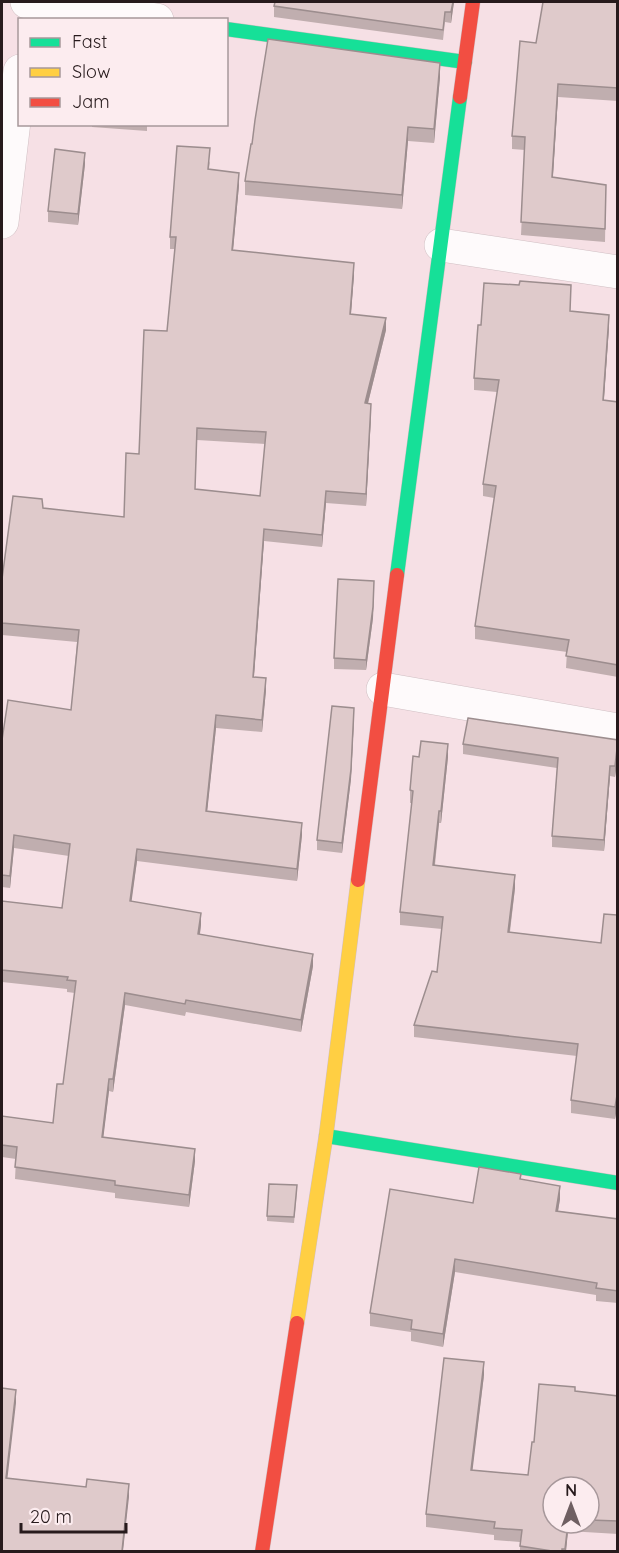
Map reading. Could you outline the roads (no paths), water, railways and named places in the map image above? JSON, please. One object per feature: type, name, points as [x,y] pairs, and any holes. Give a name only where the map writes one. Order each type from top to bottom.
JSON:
[{"type":"street","points":[[26,18],[28,2],[143,18]]},
{"type":"street","points":[[262,1551],[326,1136],[373,757],[473,2]]},
{"type":"street","points":[[228,29],[465,62]]},
{"type":"street","points":[[2,222],[18,88]]},
{"type":"street","points":[[441,245],[618,272]]},
{"type":"street","points":[[383,689],[618,730]]},
{"type":"street","points":[[326,1136],[618,1183]]}]
